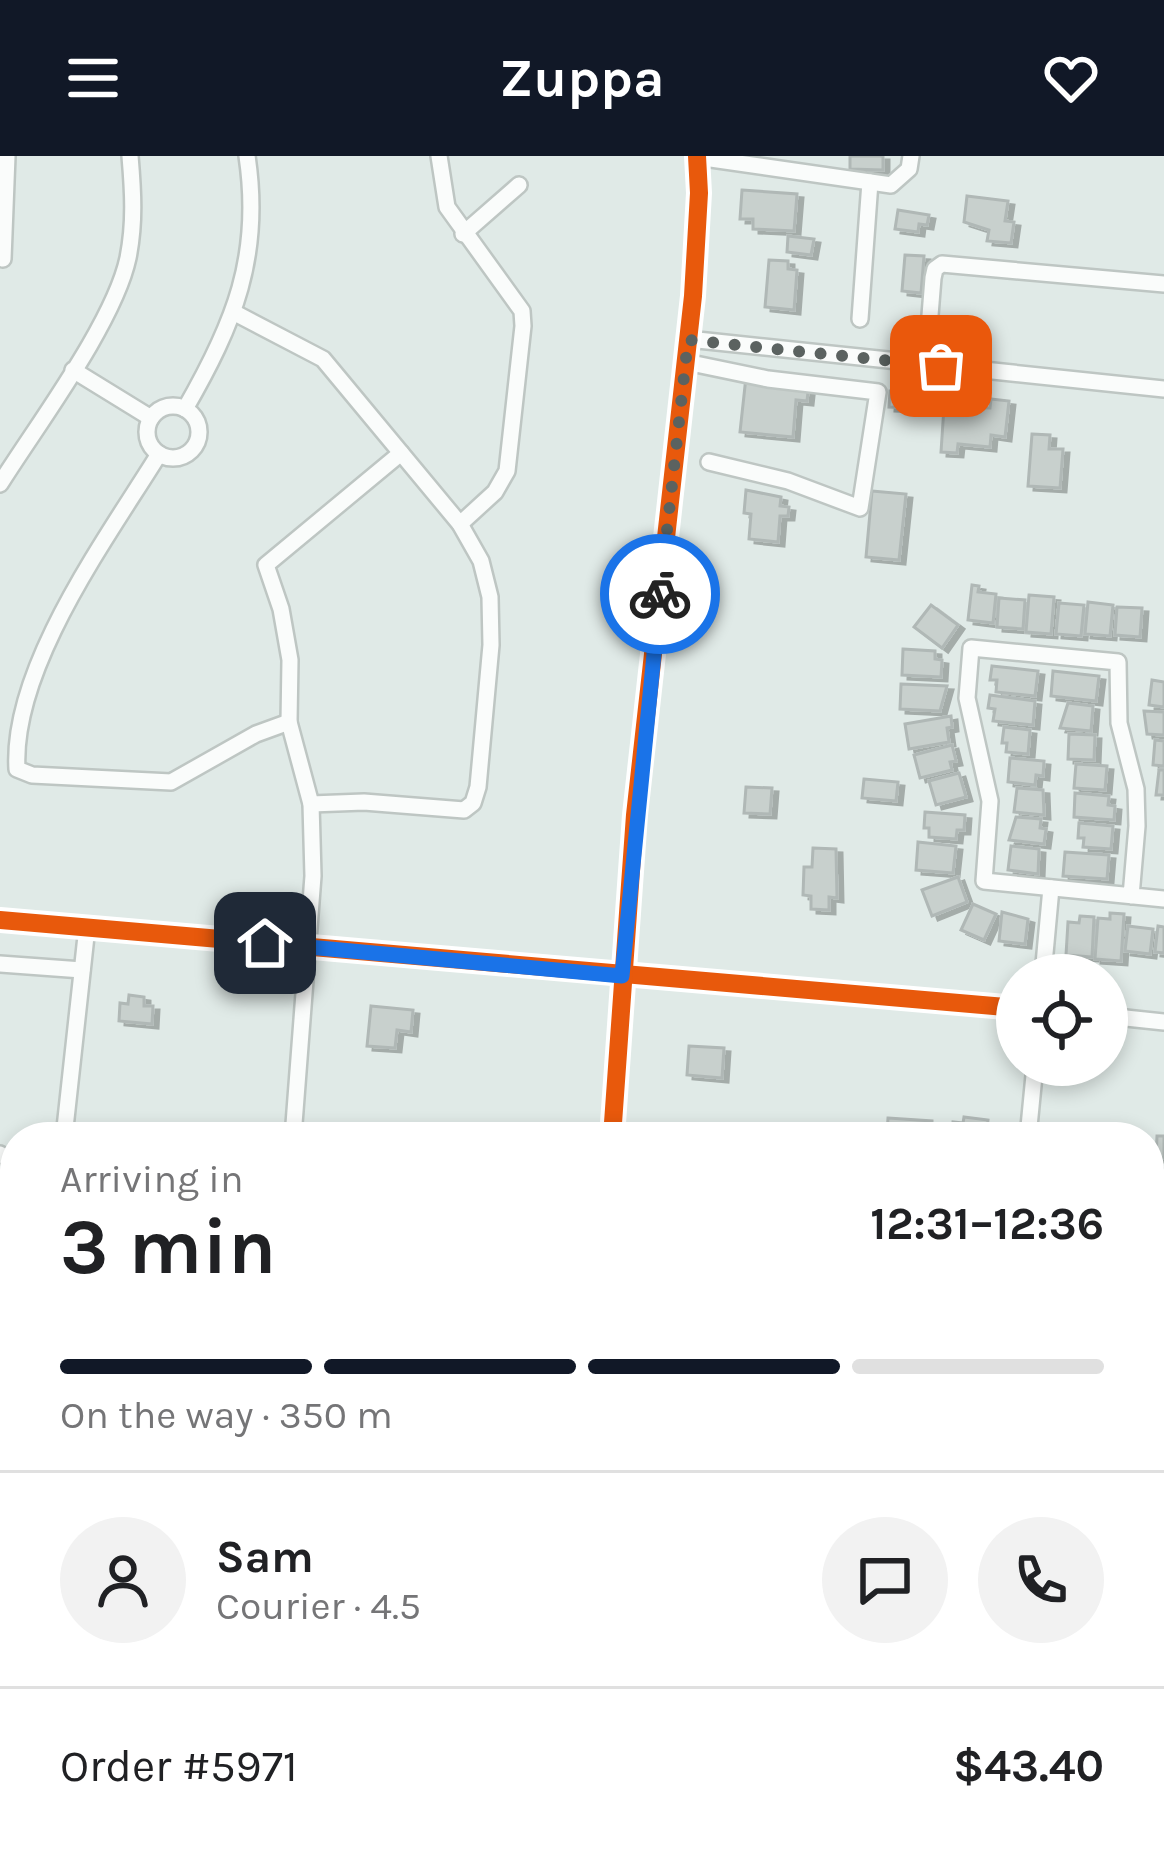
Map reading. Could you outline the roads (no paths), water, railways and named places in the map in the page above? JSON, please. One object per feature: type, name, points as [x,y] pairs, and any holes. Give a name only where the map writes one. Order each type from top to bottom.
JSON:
[{"type":"street","points":[[3,260],[7,156]]},
{"type":"street","points":[[0,484],[73,370],[110,305],[128,261],[135,206],[130,156]]},
{"type":"street","points":[[185,409],[235,313],[251,234],[247,156]]},
{"type":"street","points":[[439,156],[447,207],[522,311],[524,326],[507,472],[495,492],[460,524]]},
{"type":"street","points":[[613,1122],[635,815],[688,340],[699,193],[697,157],[891,185],[909,169],[911,156]]},
{"type":"street","points":[[860,319],[870,182]]},
{"type":"street","points":[[464,234],[519,185]]},
{"type":"street","points":[[926,365],[932,278],[942,264],[1164,284]]},
{"type":"street","points":[[235,313],[323,359],[460,524],[481,561],[490,597],[491,645],[478,787],[472,803],[464,810],[364,802],[311,804]]},
{"type":"street","points":[[688,340],[1164,389]]},
{"type":"street","points":[[686,362],[768,379],[878,392],[860,508],[788,481],[710,462]]},
{"type":"street","points":[[73,370],[151,418]]},
{"type":"street","points":[[168,406],[185,409],[196,422],[194,447],[181,457],[159,454],[147,438],[151,418],[168,406]]},
{"type":"street","points":[[294,1122],[314,876],[311,804],[289,722],[290,660],[281,609],[266,565],[401,452]]},
{"type":"street","points":[[159,454],[70,598],[38,670],[16,742],[17,769],[32,775],[171,782],[256,734],[289,722]]},
{"type":"street","points":[[1131,896],[1138,826],[1136,788],[1119,723],[1118,662],[971,648],[967,698],[990,800],[984,881],[1051,888],[1131,896],[1164,899]]},
{"type":"street","points":[[1045,954],[1051,888]]},
{"type":"street","points":[[0,920],[996,1006]]},
{"type":"street","points":[[66,1122],[87,927]]},
{"type":"street","points":[[0,964],[82,970]]},
{"type":"street","points":[[1128,1018],[1164,1022]]},
{"type":"street","points":[[1029,1122],[1033,1086]]}]
